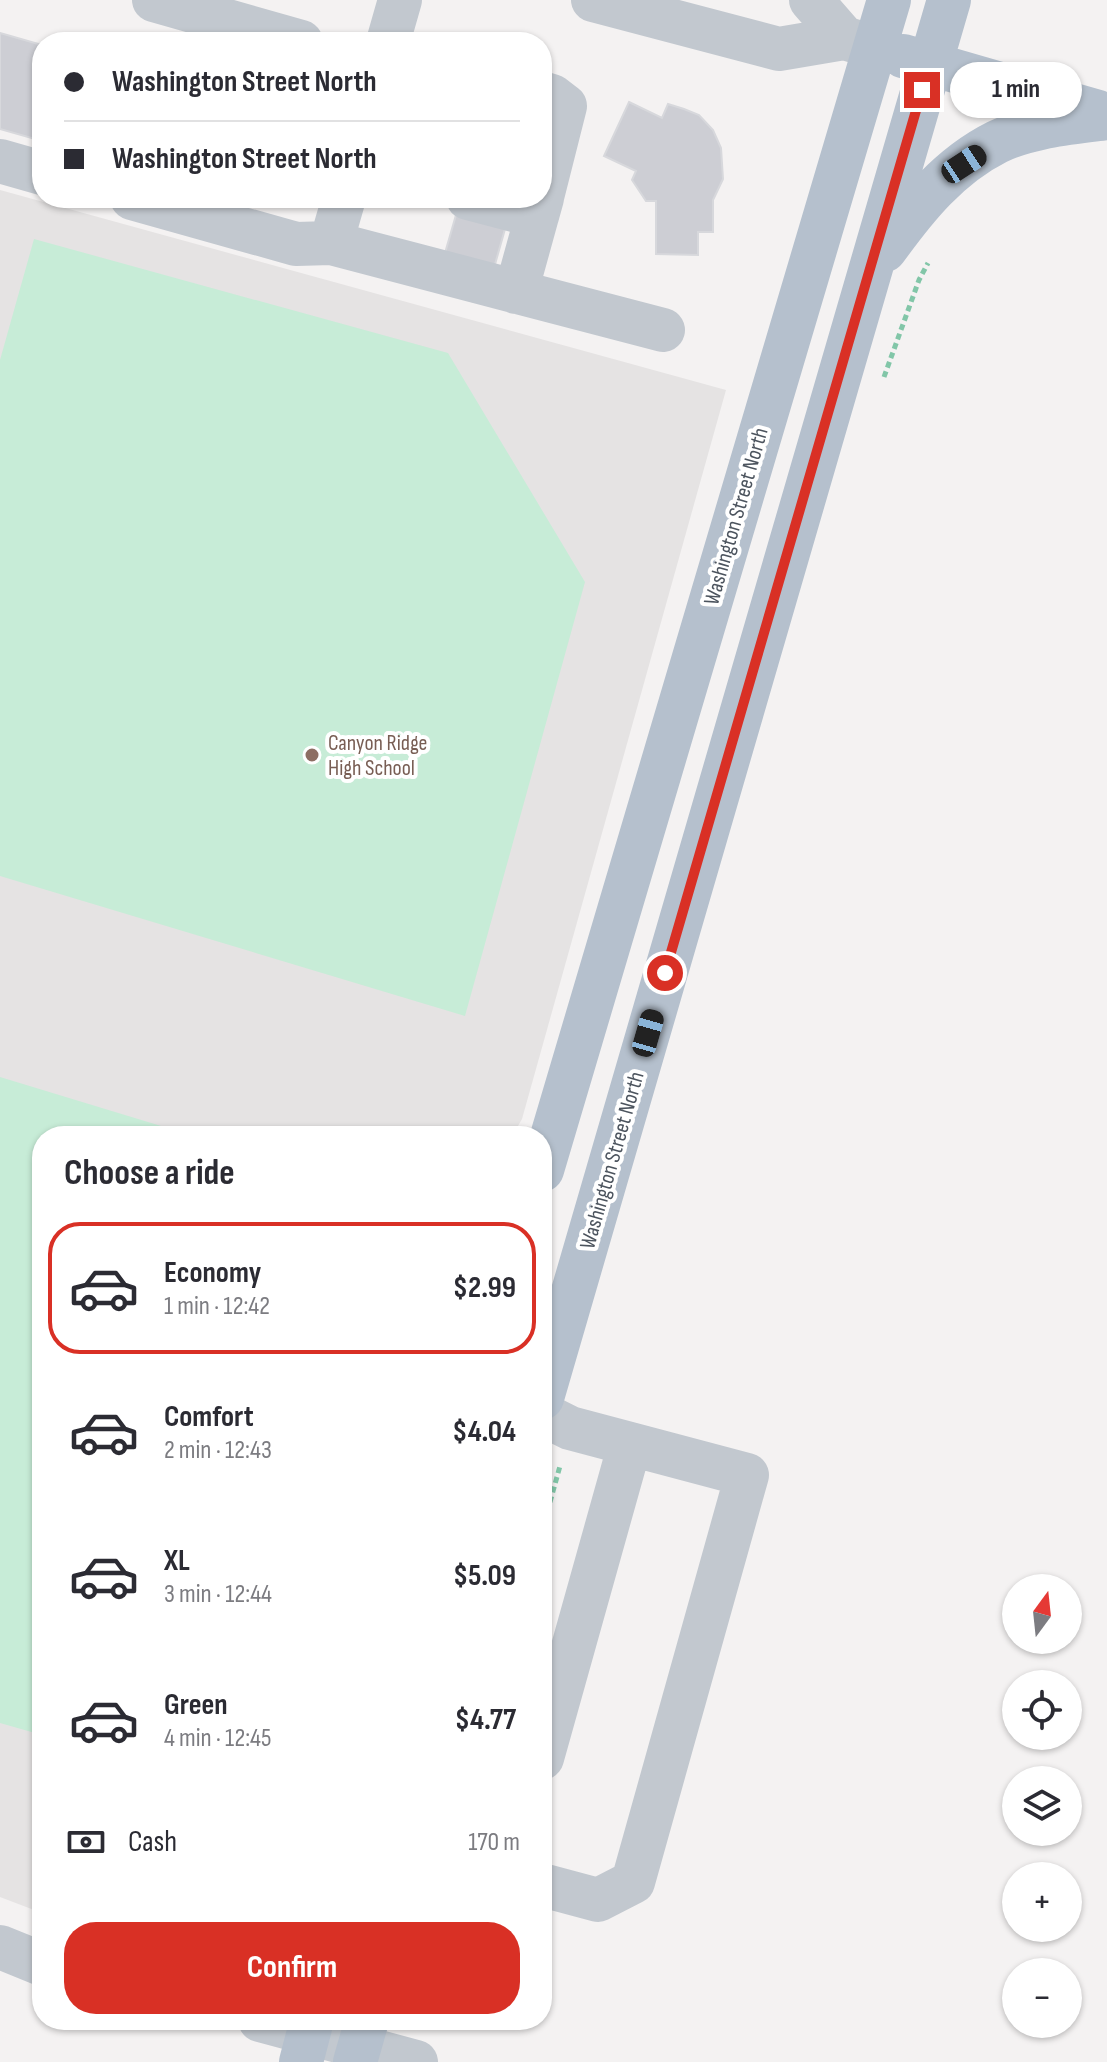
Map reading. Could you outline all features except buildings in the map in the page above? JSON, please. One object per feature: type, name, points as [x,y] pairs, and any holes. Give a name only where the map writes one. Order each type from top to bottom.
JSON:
[{"type":"main road","name":"Washington Street North","points":[[552,1134],[859,42],[889,0]]},
{"type":"main road","name":"Washington Street North","points":[[552,1364],[949,0]]},
{"type":"main road","points":[[859,42],[1107,116]]},
{"type":"main road","points":[[868,275],[905,221],[933,189],[964,164],[998,142],[1048,126],[1107,116]]},
{"type":"street","points":[[154,0],[266,32]]},
{"type":"street","points":[[391,32],[400,0]]},
{"type":"street","points":[[593,0],[779,49],[859,42]]},
{"type":"street","points":[[811,0],[859,42]]},
{"type":"street","points":[[552,96],[565,106],[552,162]]},
{"type":"street","points":[[0,161],[32,170]]},
{"type":"street","points":[[168,208],[296,244],[331,243],[663,330]]},
{"type":"street","points":[[331,243],[341,208]]},
{"type":"street","points":[[516,292],[539,208]]},
{"type":"street","points":[[552,1419],[570,1428],[747,1475],[633,1882],[598,1900],[552,1888]]},
{"type":"street","points":[[552,1722],[630,1444]]},
{"type":"street","points":[[0,1947],[32,1960]]},
{"type":"street","points":[[286,2030],[307,2038],[361,2043],[416,2062]]},
{"type":"shaded area","name":"Canyon Ridge High School","points":[[0,190],[32,199],[32,208],[65,208],[726,390],[518,1126],[32,1126],[32,1909],[0,1897]]},
{"type":"green space","points":[[34,239],[448,353],[585,582],[465,1016],[0,876],[0,360]]},
{"type":"green space","points":[[0,1077],[161,1126],[32,1126],[32,1732],[0,1723]]},
{"type":"place","name":"Canyon Ridge High School","points":[[312,755]]},
{"type":"route","points":[[665,973],[922,90]]}]
